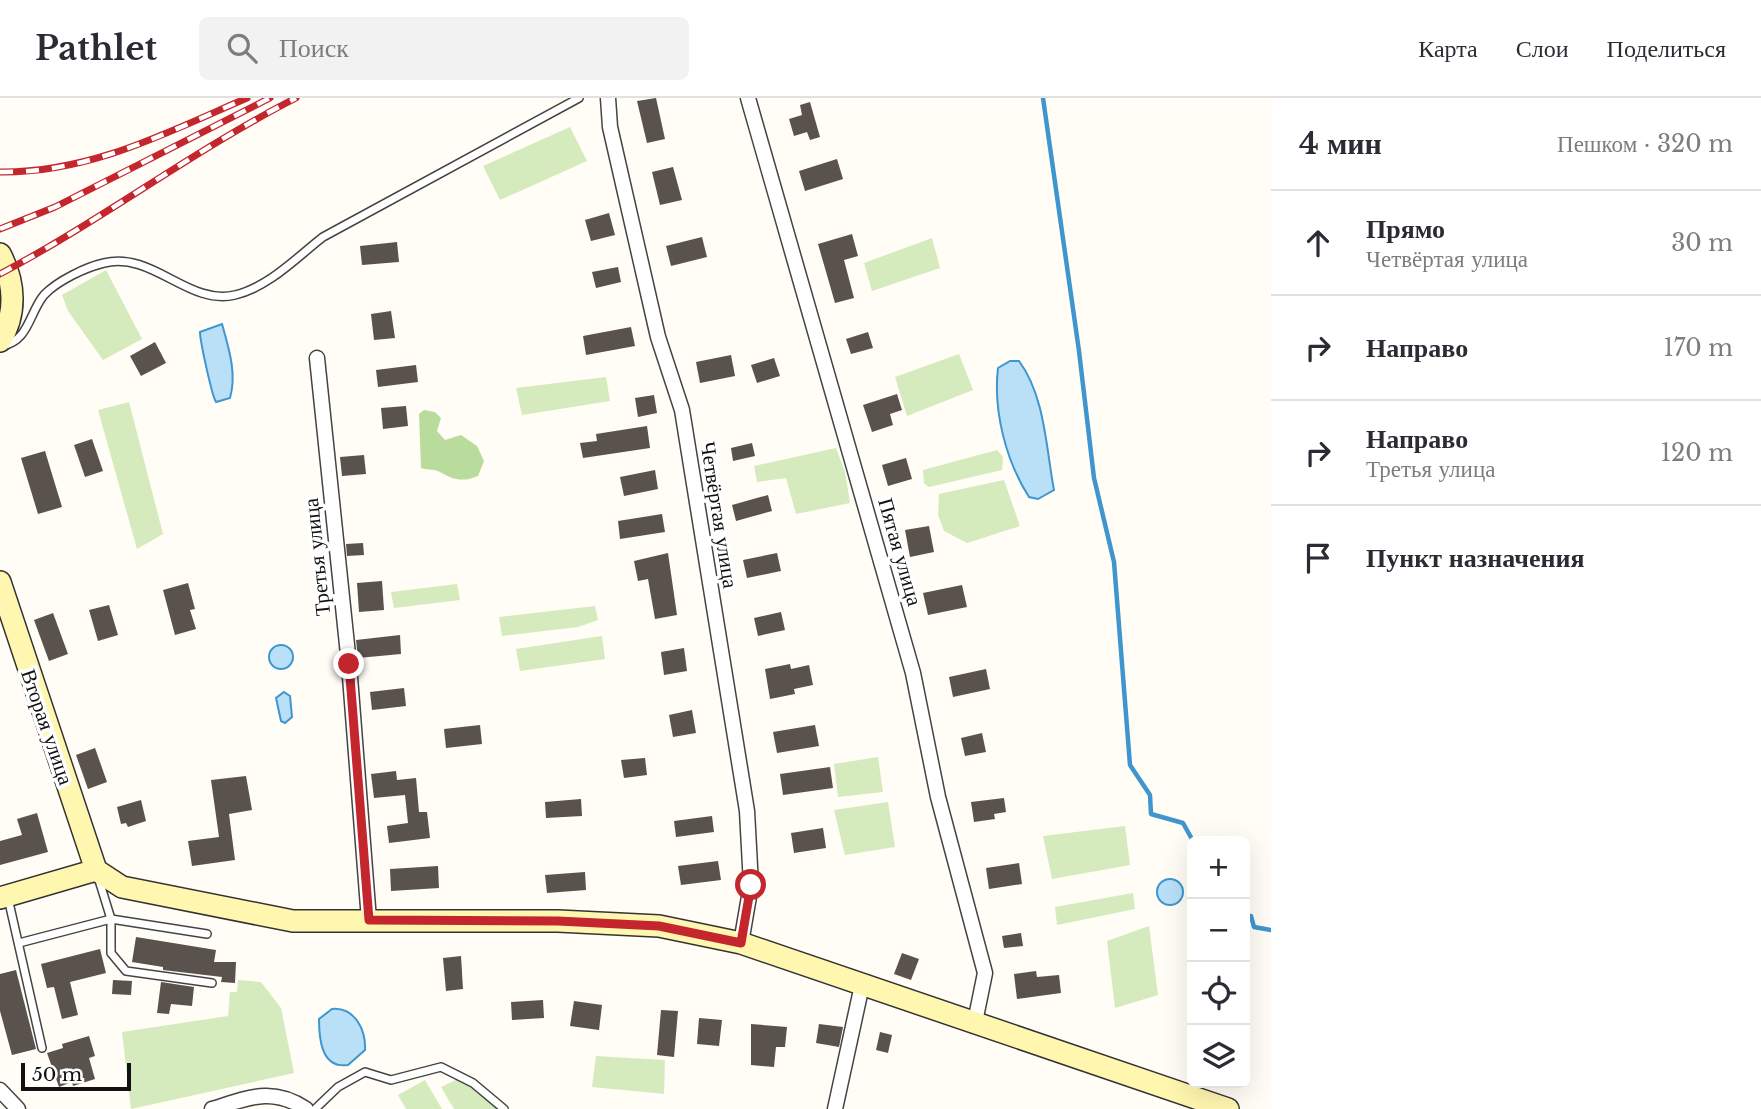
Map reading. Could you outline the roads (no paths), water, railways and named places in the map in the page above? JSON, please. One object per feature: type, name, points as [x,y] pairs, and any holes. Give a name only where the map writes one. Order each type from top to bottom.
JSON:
[{"type":"street","name":"Четвёртая улица","points":[[608,98],[610,127],[658,337],[682,410],[747,811],[751,885],[741,943]]},
{"type":"street","name":"Пятая улица","points":[[748,98],[913,673],[938,797],[985,973],[975,1022]]},
{"type":"street","points":[[0,254],[7,270],[13,299],[10,326],[0,341]]},
{"type":"street","name":"Третья улица","points":[[317,358],[349,664],[369,920]]},
{"type":"street","name":"Вторая улица","points":[[0,582],[96,870]]},
{"type":"street","points":[[4,897],[96,870],[122,887],[293,922],[558,921],[659,926],[741,943],[1228,1109]]},
{"type":"street","points":[[835,1109],[862,985]]},
{"type":"street","points":[[0,1090],[18,1109]]},
{"type":"street","points":[[212,1109],[257,1095],[289,1097],[306,1109]]},
{"type":"lane","points":[[0,347],[11,345],[25,332],[43,296],[60,283],[102,263],[125,259],[147,265],[205,293],[219,297],[236,295],[288,266],[323,237],[579,98]]},
{"type":"lane","points":[[96,870],[111,919],[111,953],[126,971],[212,983]]},
{"type":"lane","points":[[4,897],[19,943],[42,1048]]},
{"type":"lane","points":[[19,943],[111,919],[207,934]]},
{"type":"lane","points":[[315,1109],[338,1087],[366,1072],[391,1080],[441,1068],[473,1083],[504,1109]]},
{"type":"water","points":[[222,324],[233,380],[230,398],[216,402],[200,332]]},
{"type":"water","points":[[1010,361],[1019,361],[1028,375],[1043,423],[1054,490],[1038,499],[1029,497],[1021,483],[1003,435],[998,401],[998,368]]},
{"type":"water","points":[[281,645],[289,649],[293,657],[289,665],[281,669],[273,665],[269,657],[273,649]]},
{"type":"water","points":[[284,692],[290,696],[292,717],[285,723],[281,721],[276,698]]},
{"type":"water","points":[[1170,879],[1180,882],[1183,892],[1180,902],[1170,905],[1160,902],[1157,892],[1160,882]]},
{"type":"water","points":[[332,1009],[340,1009],[353,1016],[364,1035],[365,1050],[348,1065],[332,1062],[323,1051],[319,1019]]},
{"type":"waterway","points":[[1043,98],[1094,478],[1114,562],[1130,765],[1150,795],[1151,814],[1183,823],[1190,836]]},
{"type":"waterway","points":[[1250,916],[1254,927],[1271,930]]},
{"type":"railway","points":[[0,172],[33,171],[96,158],[157,137],[247,98]]},
{"type":"railway","points":[[0,229],[55,207],[270,98]]},
{"type":"railway","points":[[0,274],[75,231],[221,140],[296,98]]}]
